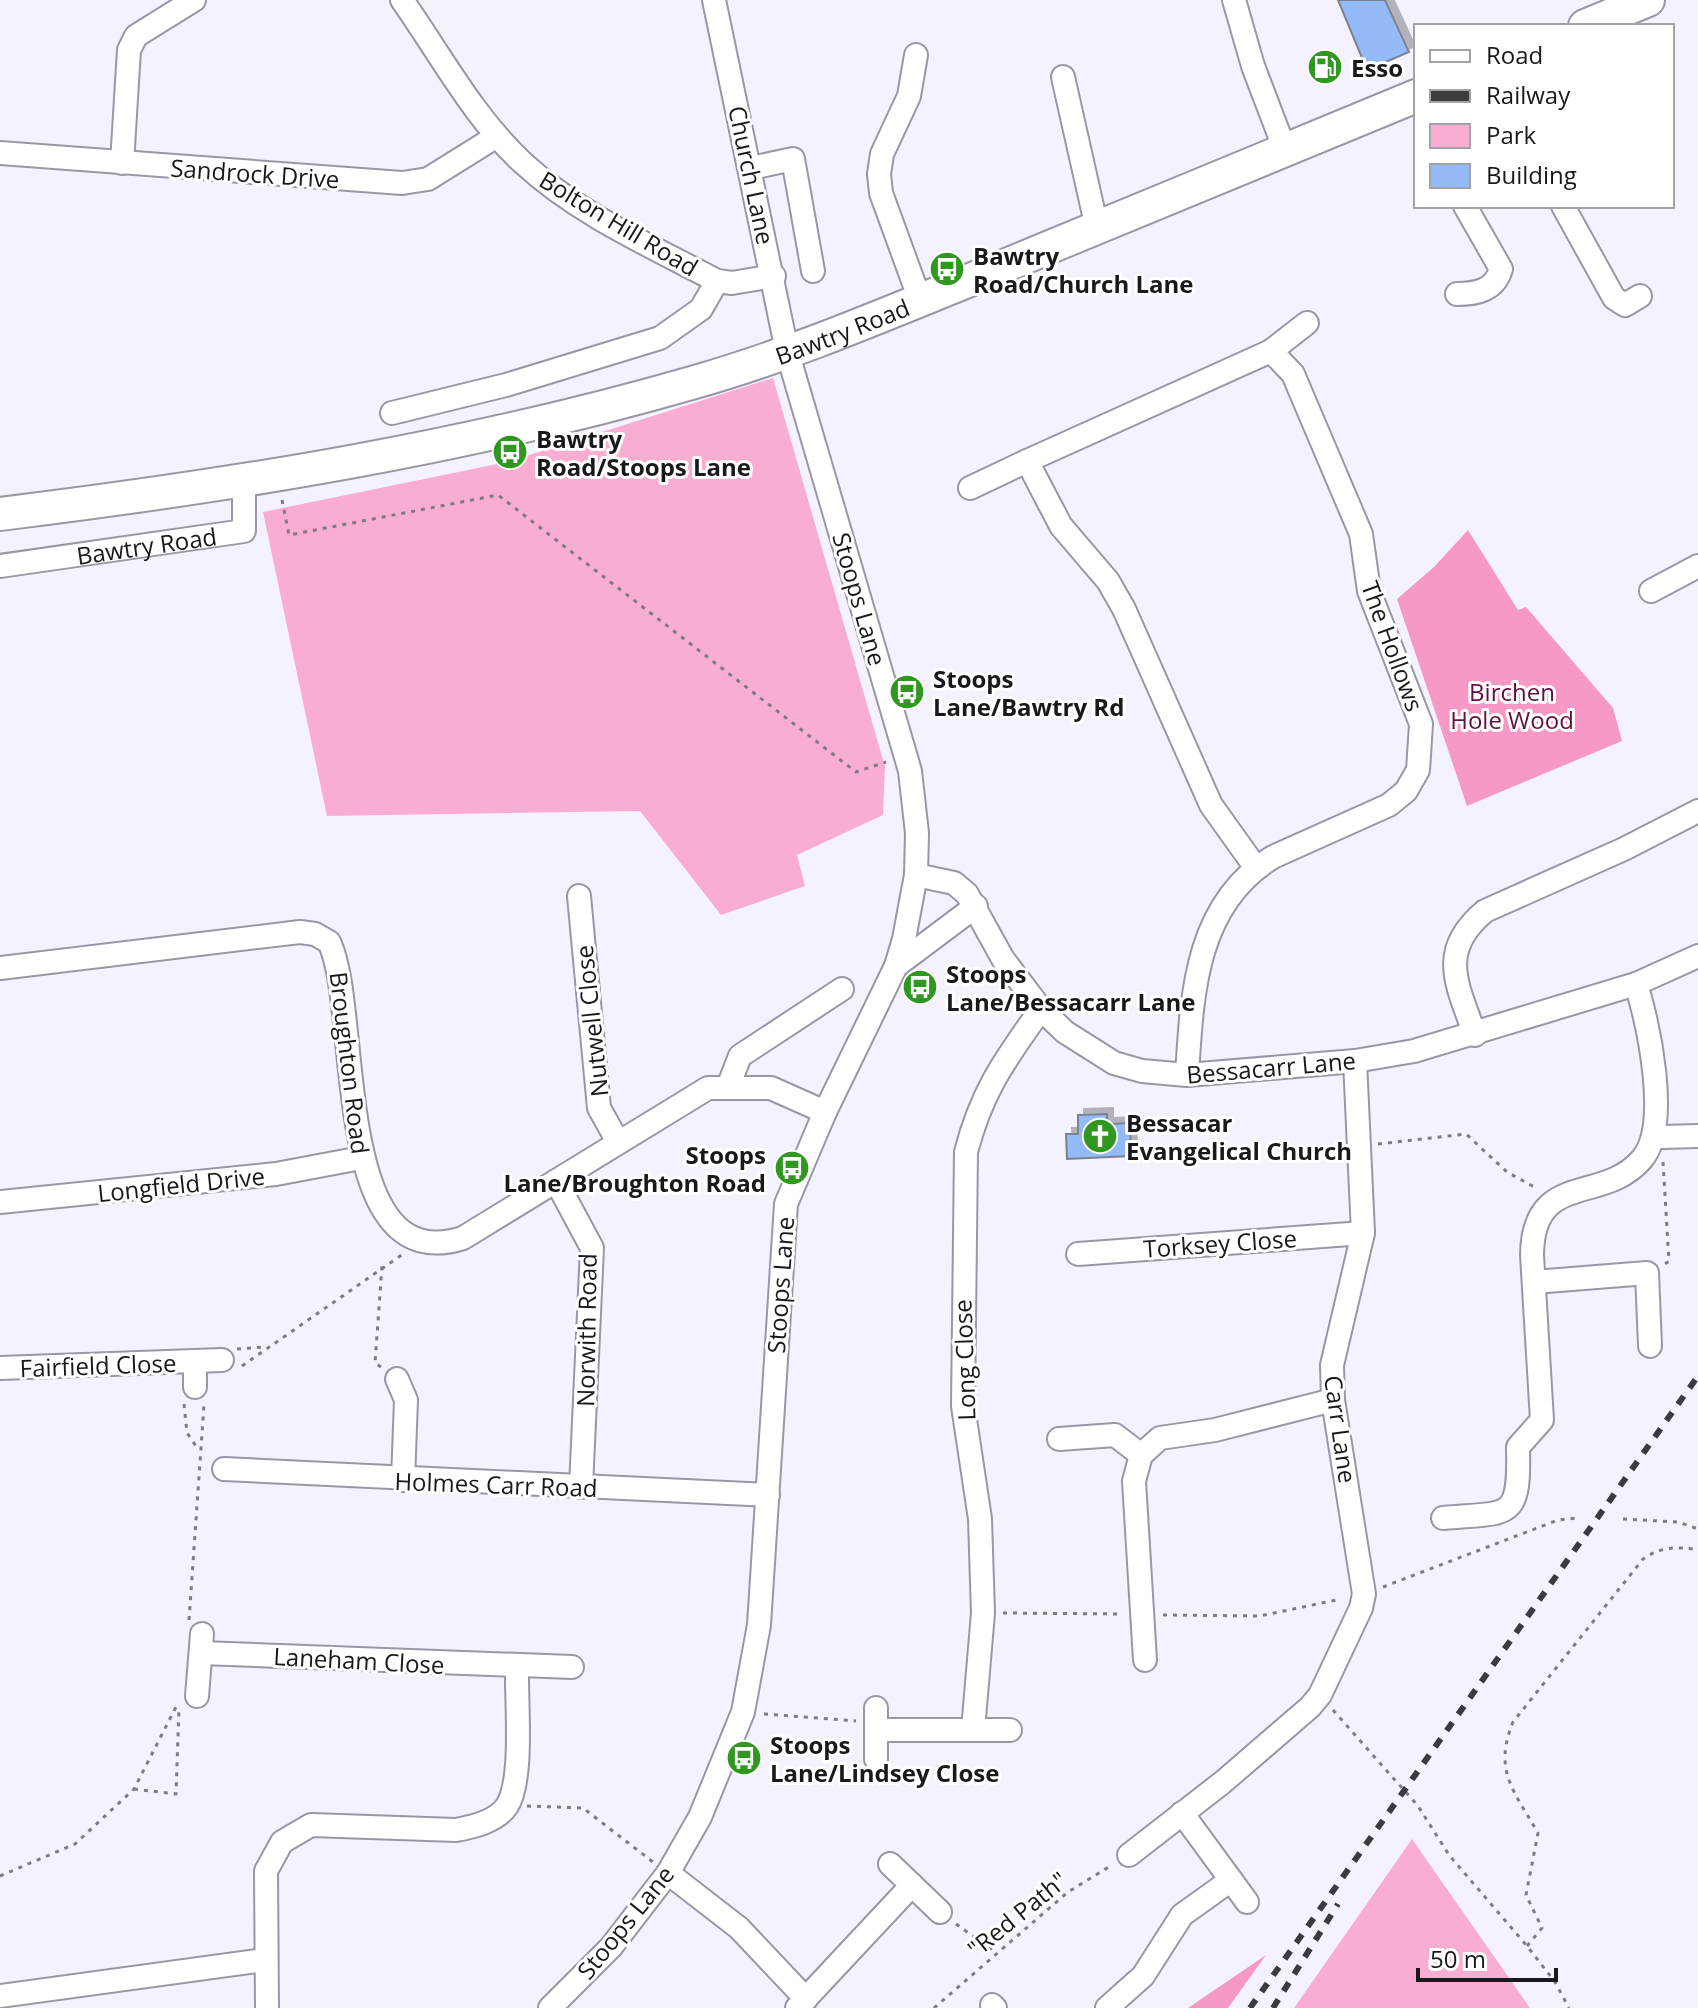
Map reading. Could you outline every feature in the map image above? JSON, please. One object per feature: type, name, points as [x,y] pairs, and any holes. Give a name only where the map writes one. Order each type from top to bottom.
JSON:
[{"type":"highway","points":[[1594,15],[1648,0]]},
{"type":"highway","name":"Bawtry Road","points":[[0,514],[278,477],[506,433],[698,381],[920,300],[1414,98]]},
{"type":"street","points":[[122,163],[129,50],[136,36],[151,24],[194,0]]},
{"type":"street","name":"Bolton Hill Road","points":[[402,0],[497,136],[546,184],[717,281],[732,283],[774,276]]},
{"type":"street","name":"Church Lane","points":[[714,0],[774,276],[787,351]]},
{"type":"street","points":[[1234,0],[1253,66],[1285,150]]},
{"type":"street","points":[[916,55],[909,96],[882,154],[879,174],[881,193],[920,300]]},
{"type":"street","points":[[1063,77],[1097,228]]},
{"type":"street","name":"Sandrock Drive","points":[[0,153],[402,183],[428,179],[497,136]]},
{"type":"street","points":[[751,168],[793,159],[813,271]]},
{"type":"street","points":[[1457,294],[1476,294],[1490,287],[1501,269],[1466,208]]},
{"type":"street","points":[[1564,208],[1614,298],[1625,305],[1640,296]]},
{"type":"street","points":[[392,413],[506,385],[660,338],[701,309],[717,281]]},
{"type":"street","points":[[970,488],[1271,351],[1307,323]]},
{"type":"street","name":"Stoops Lane","points":[[550,2008],[611,1947],[668,1873],[700,1817],[743,1712],[756,1648],[786,1204],[825,1112],[896,966],[916,875],[914,798],[905,756],[787,351]]},
{"type":"street","name":"The Hollows","points":[[1187,1075],[1192,987],[1199,958],[1214,921],[1256,868],[1389,805],[1406,791],[1418,770],[1421,724],[1369,591],[1361,534],[1293,374],[1271,351]]},
{"type":"street","points":[[1027,461],[1061,526],[1108,581],[1124,609],[1211,805],[1256,868]]},
{"type":"street","name":"Bawtry Road","points":[[0,566],[244,531],[244,482]]},
{"type":"street","points":[[1651,591],[1698,566]]},
{"type":"street","points":[[1475,1035],[1455,979],[1454,957],[1458,941],[1470,924],[1485,911],[1624,849],[1698,811]]},
{"type":"street","name":"Bessacarr Lane","points":[[916,875],[954,883],[976,906],[1003,959],[1041,1009],[1065,1032],[1114,1063],[1142,1071],[1187,1075],[1355,1061],[1414,1051],[1636,984],[1698,956]]},
{"type":"street","name":"Nutwell Close","points":[[579,896],[599,1108],[618,1142]]},
{"type":"street","points":[[896,966],[976,906]]},
{"type":"street","name":"Broughton Road","points":[[0,968],[300,932],[315,934],[329,942],[340,973],[361,1158],[380,1203],[402,1229],[420,1243]]},
{"type":"street","points":[[1443,1518],[1503,1513],[1513,1504],[1519,1489],[1518,1447],[1542,1420],[1532,1236],[1539,1216],[1567,1191],[1612,1181],[1630,1170],[1643,1158],[1658,1136],[1651,1059],[1636,984]]},
{"type":"street","points":[[728,1087],[740,1056],[842,989]]},
{"type":"street","name":"Long Close","points":[[973,1730],[983,1613],[980,1519],[963,1406],[966,1152],[976,1114],[991,1079],[1041,1009]]},
{"type":"street","name":"Carr Lane","points":[[1129,1855],[1269,1744],[1320,1695],[1361,1608],[1364,1594],[1333,1400],[1335,1346],[1363,1233],[1355,1061]]},
{"type":"street","points":[[420,1243],[441,1245],[463,1238],[708,1088],[771,1088],[825,1112]]},
{"type":"street","points":[[1658,1136],[1698,1136]]},
{"type":"street","name":"Longfield Drive","points":[[0,1202],[276,1174],[361,1158]]},
{"type":"street","name":"Norwith Road","points":[[556,1181],[592,1248],[581,1487]]},
{"type":"street","name":"Torksey Close","points":[[1078,1254],[1363,1233]]},
{"type":"street","points":[[1534,1282],[1647,1273],[1650,1346]]},
{"type":"street","name":"Fairfield Close","points":[[195,1362],[200,1392]]},
{"type":"street","name":"Fairfield Close","points":[[0,1368],[195,1362],[232,1364]]},
{"type":"street","points":[[397,1379],[406,1400],[403,1480]]},
{"type":"street","points":[[1145,1660],[1134,1481],[1141,1455],[1160,1438],[1172,1434],[1215,1430],[1333,1400]]},
{"type":"street","points":[[1059,1439],[1115,1435],[1141,1455]]},
{"type":"street","name":"Holmes Carr Road","points":[[224,1469],[403,1480],[768,1495]]},
{"type":"street","points":[[197,1637],[197,1696]]},
{"type":"street","name":"Laneham Close","points":[[197,1637],[517,1667],[572,1667]]},
{"type":"street","points":[[267,2008],[266,1871],[282,1842],[296,1831],[311,1825],[456,1830],[477,1826],[507,1806],[515,1775],[517,1667]]},
{"type":"street","points":[[876,1759],[876,1720],[973,1730],[1010,1730]]},
{"type":"street","points":[[1182,1813],[1247,1902]]},
{"type":"street","points":[[890,1864],[940,1912]]},
{"type":"street","points":[[668,1873],[739,1928],[802,2004],[912,1885]]},
{"type":"street","points":[[1107,2008],[1143,1976],[1182,1915],[1231,1880]]},
{"type":"street","points":[[0,1996],[265,1960]]},
{"type":"path","points":[[278,477],[289,535],[498,495],[856,772],[905,756]]},
{"type":"path","points":[[1360,1146],[1466,1134],[1507,1172],[1555,1199]]},
{"type":"path","points":[[1647,1273],[1669,1261],[1658,1136]]},
{"type":"path","points":[[232,1364],[420,1243]]},
{"type":"path","points":[[382,1266],[375,1363],[397,1379]]},
{"type":"path","points":[[197,1637],[200,1392],[183,1397],[187,1433],[198,1449]]},
{"type":"path","points":[[983,1613],[1260,1616],[1364,1594],[1558,1520],[1578,1518]]},
{"type":"path","points":[[1623,1519],[1678,1522],[1698,1529]]},
{"type":"path","points":[[1527,1946],[1542,1928],[1526,1895],[1538,1833],[1507,1778],[1503,1746],[1513,1722],[1643,1559],[1656,1550],[1681,1547],[1698,1550]]},
{"type":"path","points":[[1320,1695],[1405,1791],[1449,1855],[1555,1982],[1569,2008]]},
{"type":"path","points":[[0,1876],[75,1844],[134,1789],[179,1701],[176,1794],[134,1789]]},
{"type":"path","points":[[743,1712],[876,1720]]},
{"type":"path","points":[[507,1806],[583,1808],[668,1873]]},
{"type":"path","name":"\"Red Path\"","points":[[934,2008],[1068,1892],[1129,1855]]},
{"type":"path","points":[[940,1912],[997,1953]]},
{"type":"green space","points":[[773,378],[885,767],[883,815],[797,855],[805,886],[721,915],[640,811],[327,816],[263,512],[507,462]]},
{"type":"green space","name":"Birchen Hole Wood","points":[[1468,530],[1518,610],[1526,607],[1613,708],[1622,741],[1467,806],[1397,599],[1434,567]]},
{"type":"green space","points":[[1412,1839],[1530,2008],[1294,2008]]},
{"type":"green space","points":[[1266,1955],[1228,2008],[1188,2008]]},
{"type":"building","points":[[1338,0],[1385,0],[1409,52],[1367,70]]},
{"type":"building","points":[[1107,1114],[1107,1124],[1130,1123],[1131,1156],[1067,1159],[1066,1134],[1078,1134],[1078,1115]]},
{"type":"railway","points":[[1250,2008],[1698,1376]]},
{"type":"railway","points":[[1273,2008],[1338,1904]]},
{"type":"place","name":"Esso","points":[[1325,67]]},
{"type":"place","name":"Bawtry Road/Church Lane","points":[[947,269]]},
{"type":"place","name":"Bawtry Road/Stoops Lane","points":[[510,452]]},
{"type":"place","name":"Stoops Lane/Bawtry Rd","points":[[907,692]]},
{"type":"place","name":"Stoops Lane/Bessacarr Lane","points":[[920,987]]},
{"type":"place","name":"Bessacar Evangelical Church","points":[[1100,1136]]},
{"type":"place","name":"Stoops Lane/Broughton Road","points":[[792,1168]]},
{"type":"place","name":"Stoops Lane/Lindsey Close","points":[[744,1758]]}]
